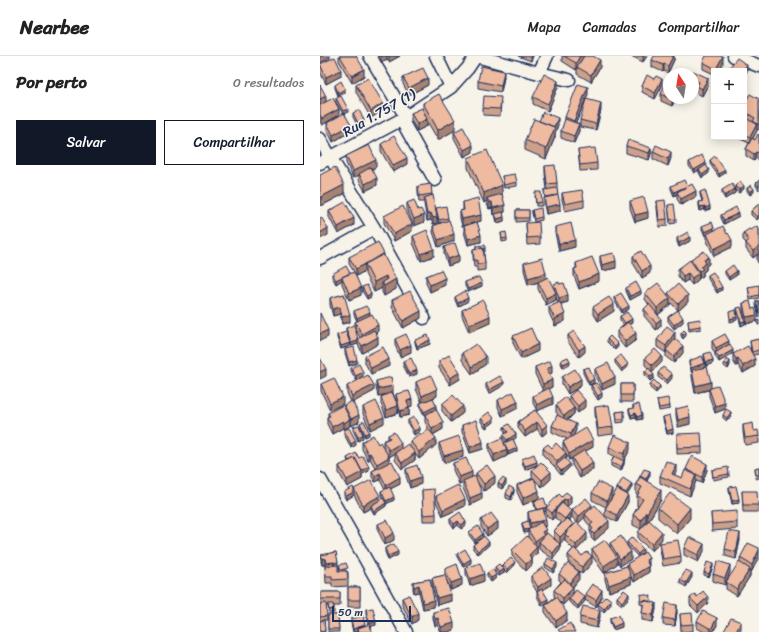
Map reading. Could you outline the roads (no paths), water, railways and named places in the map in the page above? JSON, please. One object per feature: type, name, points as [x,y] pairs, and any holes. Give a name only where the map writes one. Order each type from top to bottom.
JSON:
[{"type":"street","points":[[370,56],[404,118],[435,180]]},
{"type":"street","points":[[436,56],[451,87]]},
{"type":"street","points":[[476,56],[539,74],[569,80]]},
{"type":"street","name":"Rua 1.757 (1)","points":[[325,160],[404,118],[451,87],[468,68],[476,56]]},
{"type":"street","points":[[539,74],[547,56]]},
{"type":"street","points":[[734,56],[759,66]]},
{"type":"street","points":[[320,139],[325,160],[374,228],[424,318]]},
{"type":"street","points":[[320,258],[374,228]]},
{"type":"street","points":[[320,480],[406,632]]}]
